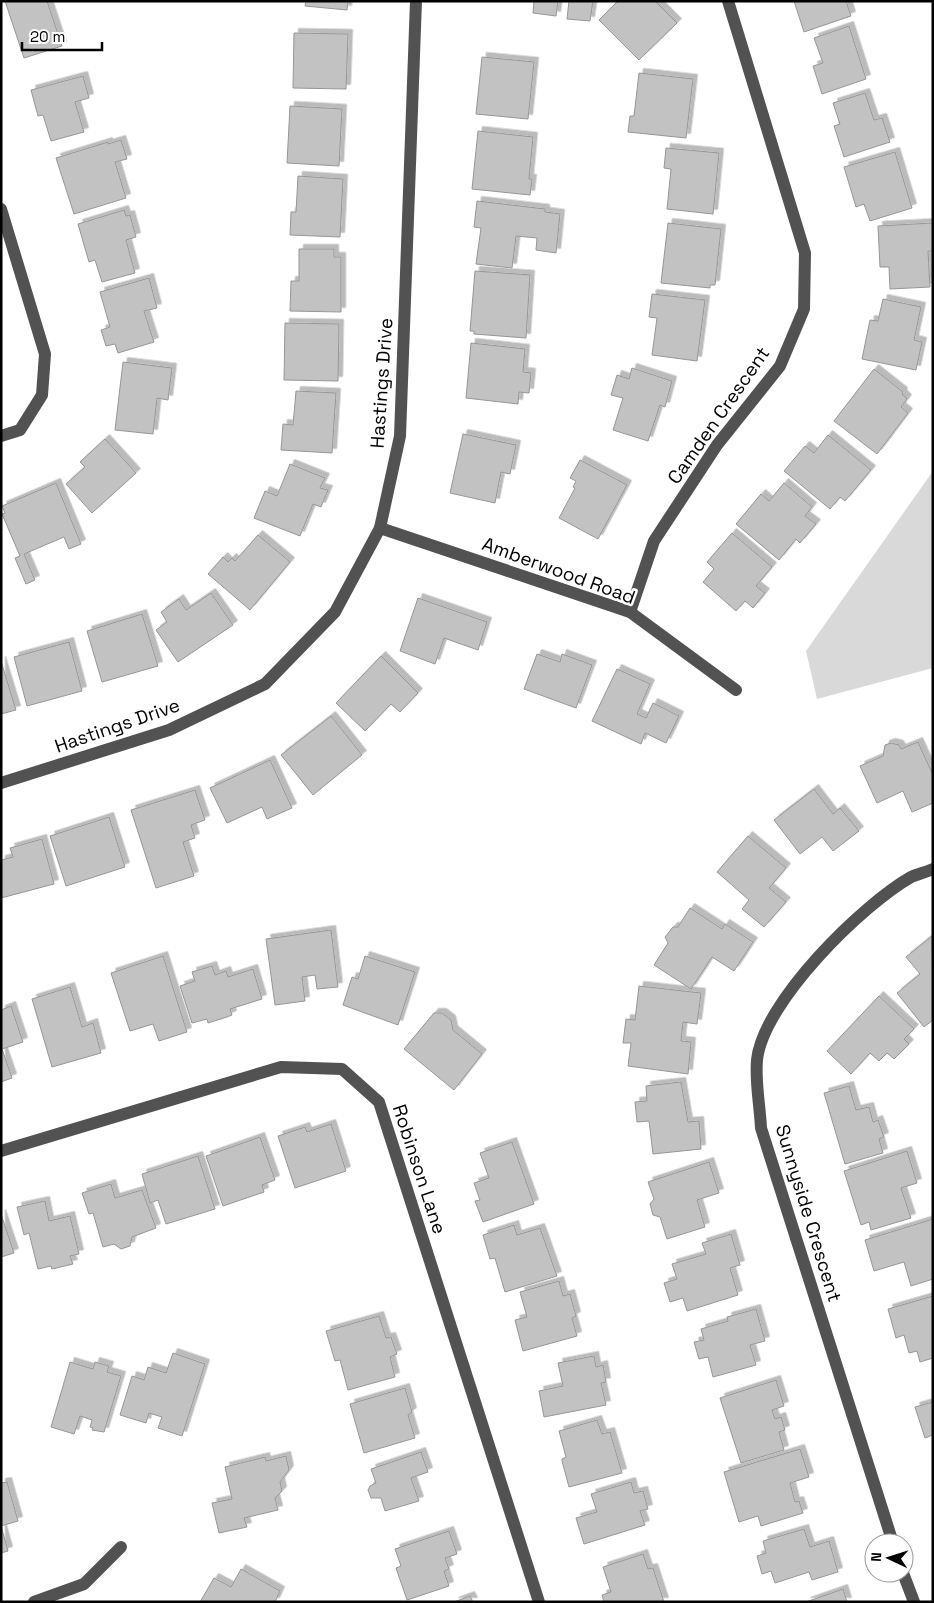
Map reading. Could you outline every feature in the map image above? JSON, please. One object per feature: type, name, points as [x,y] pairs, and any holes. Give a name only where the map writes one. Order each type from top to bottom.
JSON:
[{"type":"street","name":"Hastings Drive","points":[[1,783],[169,730],[264,684],[335,612],[380,528],[400,436],[416,1]]},
{"type":"street","name":"Camden Crescent","points":[[630,612],[654,541],[716,445],[780,366],[804,309],[805,253],[728,1]]},
{"type":"street","points":[[1,209],[45,354],[42,395],[20,430],[1,436]]},
{"type":"street","name":"Amberwood Road","points":[[380,528],[630,612],[736,690]]},
{"type":"street","name":"Sunnyside Crescent","points":[[891,1533],[761,1128],[757,1059],[772,1018],[802,976],[850,923],[912,877],[933,869]]},
{"type":"street","name":"Robinson Lane","points":[[1,1151],[281,1067],[342,1069],[379,1102],[539,1602]]},
{"type":"street","points":[[34,1602],[84,1584],[121,1547]]},
{"type":"street","points":[[907,1583],[914,1602]]},
{"type":"shaded area","points":[[933,471],[933,668],[817,699],[806,651]]},
{"type":"building","points":[[5,1],[47,1],[62,46],[24,58]]},
{"type":"building","points":[[306,1],[348,1],[347,10],[305,6]]},
{"type":"building","points":[[534,1],[558,1],[556,16],[533,13]]},
{"type":"building","points":[[569,1],[593,1],[590,21],[567,19]]},
{"type":"building","points":[[618,1],[655,1],[677,23],[639,60],[599,20]]},
{"type":"building","points":[[794,1],[846,1],[851,16],[804,32]]},
{"type":"building","points":[[849,26],[866,79],[822,94],[813,66],[823,63],[814,38]]},
{"type":"building","points":[[294,33],[348,34],[346,89],[293,88]]},
{"type":"building","points":[[482,57],[534,62],[528,119],[476,114]]},
{"type":"building","points":[[639,73],[693,79],[686,138],[628,132],[630,116],[634,116]]},
{"type":"building","points":[[83,76],[89,98],[75,102],[84,132],[51,141],[43,115],[38,116],[31,90]]},
{"type":"building","points":[[865,93],[874,120],[882,118],[890,142],[844,157],[834,126],[840,124],[833,103]]},
{"type":"building","points":[[290,106],[342,109],[339,166],[287,163]]},
{"type":"building","points":[[478,131],[533,137],[529,179],[532,179],[530,195],[472,189]]},
{"type":"building","points":[[121,140],[127,159],[115,162],[126,198],[74,214],[56,158],[108,142],[108,144]]},
{"type":"building","points":[[666,148],[719,153],[713,214],[667,209],[671,169],[664,168]]},
{"type":"building","points":[[895,152],[912,208],[870,221],[864,204],[856,207],[844,167]]},
{"type":"building","points":[[298,176],[343,179],[340,237],[290,235],[291,212],[296,212]]},
{"type":"building","points":[[477,201],[545,209],[545,212],[560,214],[556,253],[536,250],[537,238],[516,236],[512,268],[476,264],[481,228],[474,227]]},
{"type":"building","points":[[124,210],[126,216],[130,215],[136,237],[126,240],[135,273],[102,282],[95,260],[89,262],[78,224]]},
{"type":"building","points":[[668,223],[721,229],[715,285],[710,285],[710,288],[661,283]]},
{"type":"building","points":[[933,223],[933,251],[928,251],[930,287],[890,289],[889,267],[880,267],[878,226]]},
{"type":"building","points":[[299,249],[334,249],[334,257],[341,257],[341,312],[290,311],[291,281],[299,281]]},
{"type":"building","points":[[475,271],[530,275],[526,338],[474,334],[474,331],[470,331]]},
{"type":"building","points":[[149,278],[157,308],[144,311],[154,342],[118,353],[115,344],[106,346],[101,330],[110,327],[100,292]]},
{"type":"building","points":[[652,294],[705,300],[697,361],[652,355],[657,318],[649,317]]},
{"type":"building","points":[[883,299],[921,307],[914,340],[922,342],[916,370],[862,359],[870,320],[878,321]]},
{"type":"building","points":[[285,323],[339,324],[338,381],[284,380]]},
{"type":"building","points":[[471,343],[525,349],[523,372],[531,373],[529,393],[519,392],[518,404],[466,398]]},
{"type":"building","points":[[123,362],[172,368],[168,400],[157,398],[153,434],[115,430]]},
{"type":"building","points":[[632,368],[672,381],[665,407],[660,405],[648,441],[613,430],[623,398],[611,395],[617,375],[629,379]]},
{"type":"building","points":[[874,369],[903,392],[902,394],[907,399],[901,407],[908,413],[877,454],[834,421]]},
{"type":"building","points":[[296,391],[336,393],[332,453],[281,450],[283,424],[293,425]]},
{"type":"building","points":[[463,434],[516,445],[510,474],[501,472],[495,503],[450,493]]},
{"type":"building","points":[[828,435],[871,470],[845,501],[840,497],[830,509],[784,471],[805,446],[814,453]]},
{"type":"building","points":[[105,439],[136,473],[92,513],[66,484],[85,467],[80,462]]},
{"type":"building","points":[[580,460],[627,485],[598,539],[559,518],[575,488],[573,487],[576,481],[570,478]]},
{"type":"building","points":[[290,464],[325,478],[320,488],[328,490],[321,507],[313,504],[300,536],[254,518],[265,491],[277,496]]},
{"type":"building","points":[[56,483],[81,544],[69,549],[64,537],[24,554],[35,580],[26,584],[15,558],[20,556],[2,514],[5,513],[2,506]]},
{"type":"building","points":[[784,483],[812,507],[805,516],[816,524],[800,543],[796,539],[779,560],[736,524],[761,494],[769,501]]},
{"type":"building","points":[[732,533],[772,567],[756,586],[765,593],[753,608],[745,601],[736,611],[703,582],[714,569],[707,562]]},
{"type":"building","points":[[258,535],[290,562],[250,610],[208,574],[223,557],[228,562],[232,558],[235,561]]},
{"type":"building","points":[[211,593],[233,625],[178,662],[156,630],[167,622],[161,612],[179,599],[186,610]]},
{"type":"building","points":[[418,598],[487,622],[478,650],[444,638],[435,664],[400,651]]},
{"type":"building","points":[[142,614],[158,666],[102,682],[87,631]]},
{"type":"building","points":[[69,642],[82,691],[27,706],[14,657]]},
{"type":"building","points":[[537,654],[560,662],[562,654],[592,665],[576,708],[524,689]]},
{"type":"building","points":[[381,656],[418,693],[400,712],[391,704],[365,731],[336,703]]},
{"type":"building","points":[[1,661],[16,710],[1,714]]},
{"type":"building","points":[[617,669],[650,684],[637,714],[646,718],[653,703],[679,716],[666,743],[645,733],[641,744],[592,721]]},
{"type":"building","points":[[331,716],[362,755],[313,795],[281,755]]},
{"type":"building","points":[[918,742],[933,775],[933,803],[912,812],[903,791],[877,803],[860,766],[883,756],[885,745],[891,743],[899,745],[901,749]]},
{"type":"building","points":[[270,760],[292,808],[267,819],[262,807],[227,823],[210,788]]},
{"type":"building","points":[[814,789],[833,814],[840,808],[859,831],[833,851],[822,837],[800,854],[774,820]]},
{"type":"building","points":[[195,790],[205,820],[191,825],[195,838],[183,842],[194,876],[156,888],[131,810]]},
{"type":"building","points":[[109,817],[125,867],[66,886],[50,836]]},
{"type":"building","points":[[748,836],[786,868],[769,888],[786,902],[764,927],[742,909],[749,900],[717,872]]},
{"type":"building","points":[[42,839],[54,884],[1,898],[1,860],[13,857],[10,848]]},
{"type":"building","points":[[690,908],[722,929],[725,924],[753,942],[734,971],[712,957],[691,989],[654,965],[668,943],[665,937],[673,927],[678,927]]},
{"type":"building","points":[[331,930],[338,987],[317,989],[315,975],[302,977],[305,1001],[275,1005],[266,939]]},
{"type":"building","points":[[932,936],[933,1020],[924,1027],[897,993],[920,974],[906,957]]},
{"type":"building","points":[[163,956],[187,1032],[159,1041],[153,1024],[130,1031],[111,973]]},
{"type":"building","points":[[365,956],[415,972],[398,1025],[343,1005],[352,977],[358,979]]},
{"type":"building","points":[[212,966],[215,975],[226,971],[228,977],[253,969],[262,999],[230,1009],[232,1015],[227,1017],[208,1023],[207,1019],[192,1023],[180,986],[195,981],[192,972]]},
{"type":"building","points":[[639,986],[701,993],[697,1024],[683,1022],[681,1041],[691,1042],[688,1074],[628,1066],[631,1043],[623,1043],[626,1019],[635,1020]]},
{"type":"building","points":[[70,987],[82,1027],[93,1023],[101,1053],[52,1067],[32,999]]},
{"type":"building","points":[[879,996],[914,1029],[904,1039],[909,1044],[894,1059],[887,1053],[879,1061],[870,1053],[851,1074],[827,1051]]},
{"type":"building","points":[[11,1006],[23,1042],[2,1049],[12,1078],[1,1082],[1,1010]]},
{"type":"building","points":[[434,1013],[442,1013],[451,1020],[453,1030],[482,1054],[454,1090],[404,1049]]},
{"type":"building","points":[[681,1082],[688,1122],[699,1121],[701,1149],[653,1154],[649,1121],[637,1122],[635,1102],[647,1101],[646,1086]]},
{"type":"building","points":[[849,1086],[856,1110],[869,1107],[873,1122],[878,1120],[884,1137],[879,1139],[883,1153],[845,1164],[824,1093]]},
{"type":"building","points":[[331,1124],[346,1171],[295,1188],[278,1136],[305,1127],[307,1132]]},
{"type":"building","points":[[260,1137],[275,1180],[262,1185],[264,1192],[223,1206],[206,1156]]},
{"type":"building","points":[[512,1142],[534,1204],[483,1222],[475,1201],[480,1200],[474,1183],[489,1178],[480,1153]]},
{"type":"building","points":[[907,1151],[917,1183],[901,1188],[911,1218],[871,1230],[869,1222],[861,1225],[844,1171]]},
{"type":"building","points":[[198,1156],[215,1209],[166,1224],[158,1200],[150,1203],[142,1174]]},
{"type":"building","points":[[709,1162],[719,1193],[697,1200],[705,1227],[667,1239],[660,1217],[653,1215],[650,1204],[654,1199],[648,1182]]},
{"type":"building","points":[[111,1184],[115,1198],[142,1190],[156,1228],[132,1237],[130,1246],[121,1249],[114,1244],[103,1247],[93,1213],[89,1214],[82,1193]]},
{"type":"building","points":[[45,1201],[49,1221],[70,1216],[79,1254],[70,1256],[73,1264],[52,1269],[51,1266],[38,1269],[29,1233],[24,1235],[17,1207]]},
{"type":"building","points":[[1,1214],[14,1253],[1,1257]]},
{"type":"building","points":[[933,1219],[933,1279],[911,1286],[904,1262],[874,1271],[865,1240]]},
{"type":"building","points":[[514,1225],[517,1235],[540,1228],[557,1276],[505,1292],[495,1258],[490,1259],[483,1235]]},
{"type":"building","points":[[731,1234],[740,1265],[730,1268],[738,1295],[687,1311],[683,1298],[670,1302],[664,1283],[677,1279],[672,1264],[706,1254],[702,1243]]},
{"type":"building","points":[[559,1281],[563,1296],[570,1294],[576,1316],[572,1318],[577,1336],[523,1351],[515,1320],[527,1317],[520,1292]]},
{"type":"building","points":[[933,1296],[933,1358],[920,1362],[917,1351],[909,1353],[904,1335],[896,1338],[888,1309]]},
{"type":"building","points":[[756,1309],[765,1341],[750,1345],[756,1365],[713,1377],[708,1357],[699,1359],[694,1342],[704,1340],[701,1329],[728,1321],[727,1317]]},
{"type":"building","points":[[379,1316],[386,1338],[391,1337],[397,1354],[390,1357],[395,1377],[348,1390],[340,1360],[335,1361],[326,1331]]},
{"type":"building","points":[[173,1353],[205,1364],[182,1436],[158,1428],[162,1417],[149,1413],[146,1423],[120,1415],[132,1376],[144,1380],[148,1367],[166,1373]]},
{"type":"building","points":[[594,1356],[596,1367],[603,1365],[606,1382],[601,1383],[606,1405],[544,1417],[539,1391],[563,1386],[558,1363]]},
{"type":"building","points":[[70,1362],[93,1369],[95,1362],[109,1366],[107,1372],[121,1376],[104,1432],[92,1430],[93,1428],[90,1427],[92,1420],[80,1416],[74,1434],[51,1427]]},
{"type":"building","points":[[776,1380],[784,1406],[772,1410],[775,1419],[781,1417],[785,1430],[779,1432],[784,1450],[741,1463],[720,1398]]},
{"type":"building","points":[[405,1388],[412,1412],[408,1415],[415,1438],[364,1453],[350,1404]]},
{"type":"building","points":[[933,1402],[933,1435],[925,1438],[915,1407]]},
{"type":"building","points":[[597,1420],[602,1434],[610,1432],[622,1473],[569,1487],[562,1461],[566,1457],[559,1431]]},
{"type":"building","points":[[800,1449],[809,1477],[790,1483],[795,1502],[799,1501],[803,1513],[761,1526],[758,1516],[739,1522],[724,1472]]},
{"type":"building","points":[[421,1452],[428,1472],[411,1478],[419,1501],[385,1511],[381,1498],[371,1498],[368,1490],[370,1486],[376,1483],[371,1469]]},
{"type":"building","points":[[286,1456],[289,1470],[280,1482],[282,1491],[275,1498],[278,1510],[244,1518],[247,1527],[219,1533],[212,1503],[232,1499],[225,1467],[265,1457],[266,1461]]},
{"type":"building","points":[[7,1482],[18,1521],[1,1526],[1,1483]]},
{"type":"building","points":[[631,1482],[634,1493],[643,1491],[648,1509],[640,1511],[645,1525],[584,1544],[576,1518],[597,1512],[591,1494]]},
{"type":"building","points":[[1,1526],[8,1551],[1,1553]]},
{"type":"building","points":[[804,1529],[810,1547],[829,1541],[838,1572],[812,1580],[809,1572],[775,1583],[771,1571],[762,1574],[757,1556],[766,1553],[763,1541]]},
{"type":"building","points":[[449,1531],[457,1554],[445,1558],[449,1569],[444,1571],[449,1586],[407,1600],[396,1568],[401,1566],[395,1549]]},
{"type":"building","points":[[643,1554],[648,1569],[653,1568],[664,1602],[604,1602],[602,1595],[611,1592],[603,1567]]},
{"type":"building","points":[[241,1569],[280,1591],[275,1602],[200,1602],[214,1578],[231,1587]]},
{"type":"building","points":[[843,1589],[847,1602],[806,1602]]},
{"type":"building","points":[[470,1596],[473,1602],[454,1602]]}]
